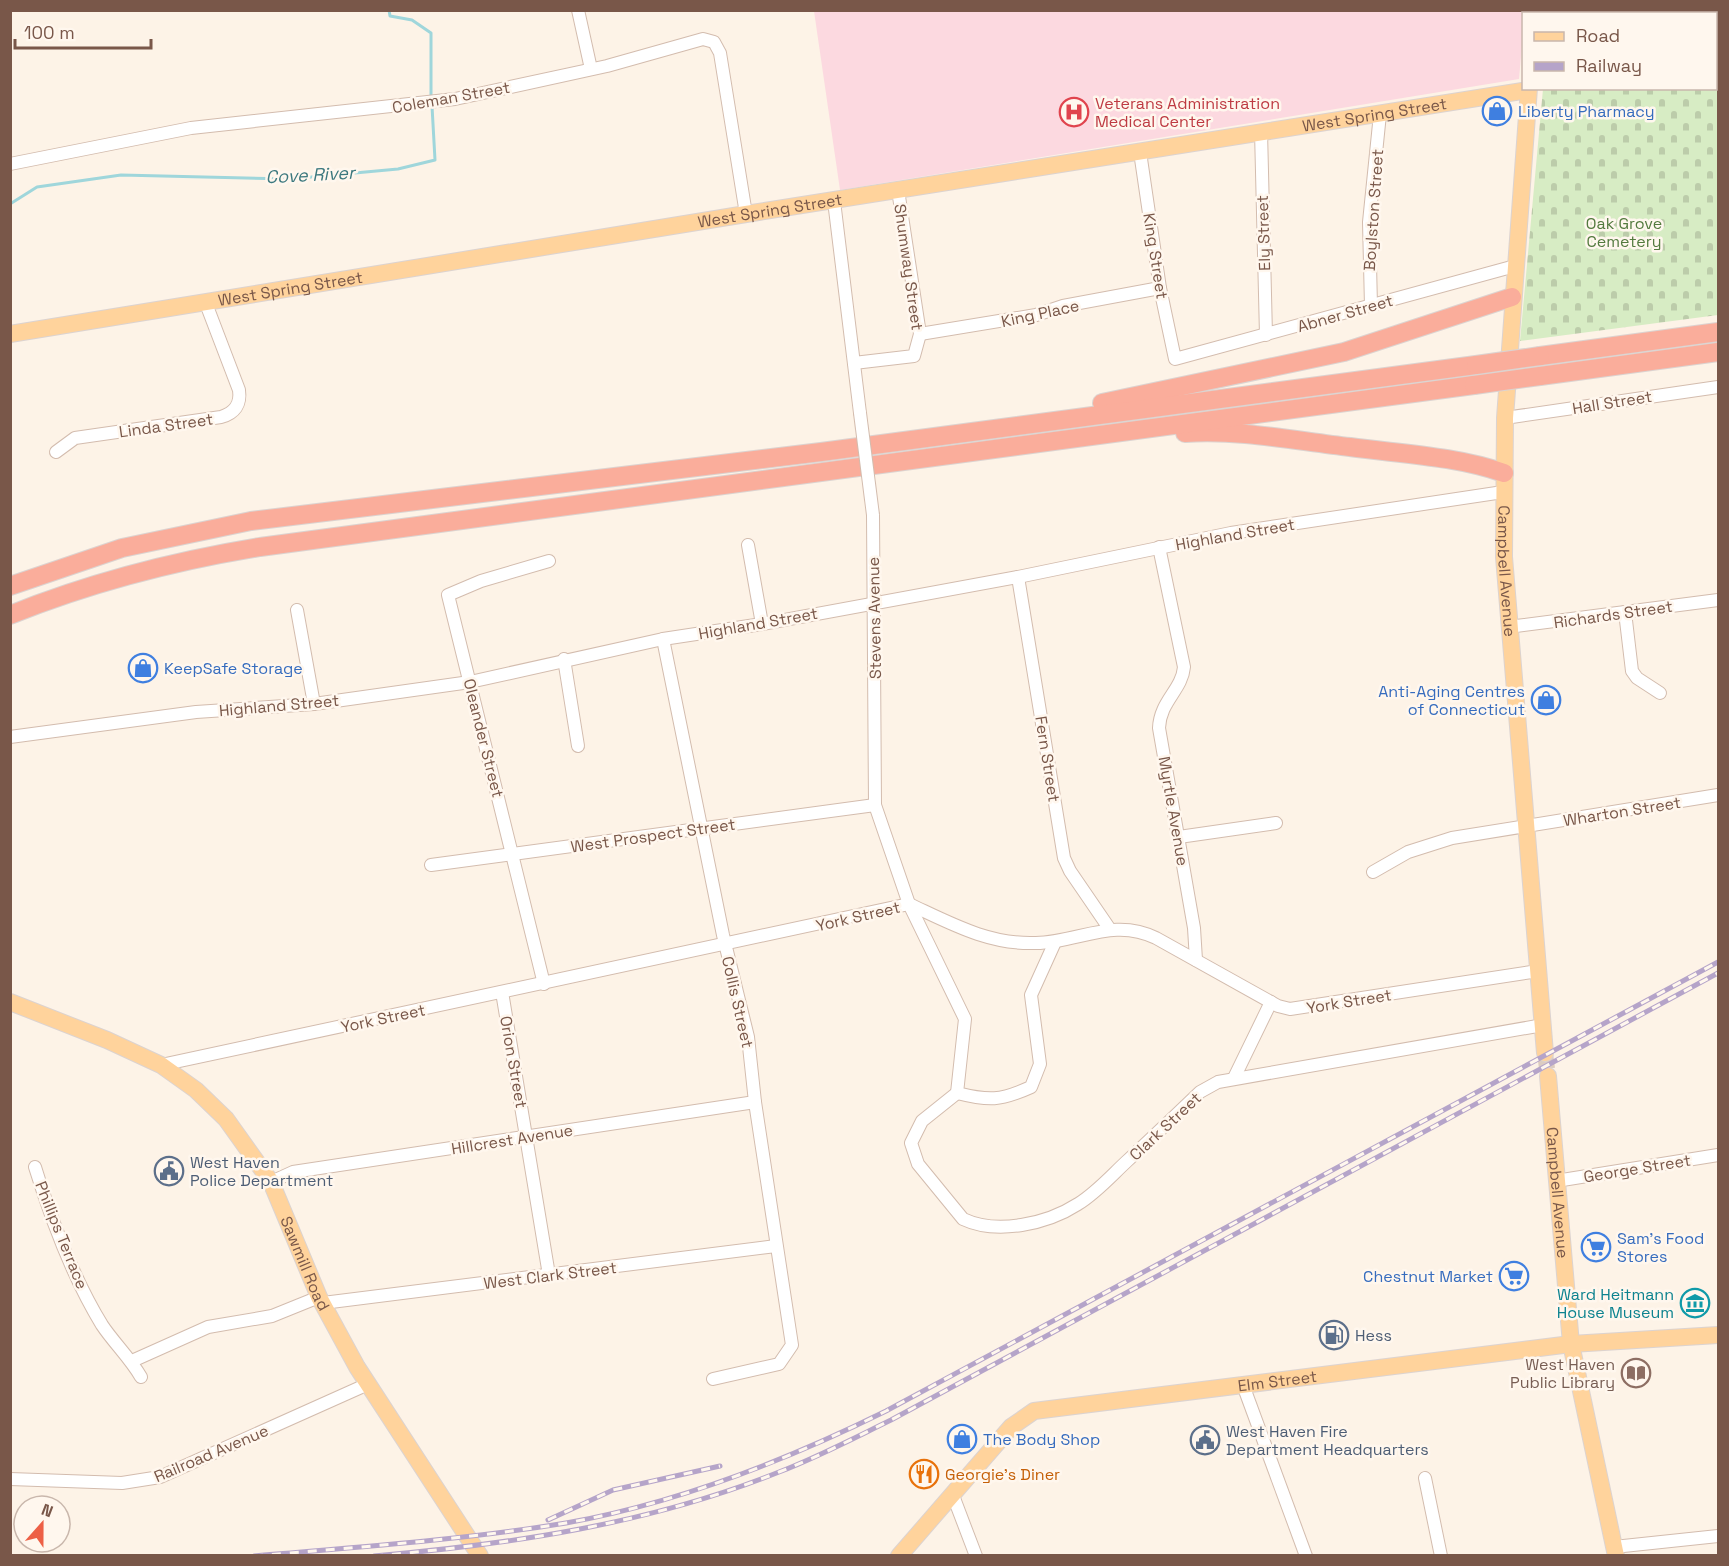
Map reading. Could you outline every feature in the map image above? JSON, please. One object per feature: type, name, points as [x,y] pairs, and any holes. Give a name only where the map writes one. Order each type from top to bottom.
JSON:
[{"type":"highway","points":[[920,438],[1299,363],[1344,352],[1512,297]]},
{"type":"highway","points":[[10,586],[122,548],[230,524],[920,438],[1719,332]]},
{"type":"highway","points":[[10,615],[99,583],[227,552],[1719,352]]},
{"type":"highway","points":[[1018,446],[1198,432],[1254,436],[1476,463],[1504,473]]},
{"type":"main road","name":"West Spring Street","points":[[10,334],[1522,90]]},
{"type":"main road","name":"Campbell Avenue","points":[[1528,90],[1512,297],[1503,492],[1508,627],[1545,1053]]},
{"type":"main road","name":"Sawmill Road","points":[[10,1002],[107,1040],[160,1065],[195,1090],[226,1119],[271,1182],[321,1300],[368,1384],[480,1556]]},
{"type":"main road","name":"Campbell Avenue","points":[[1548,1076],[1571,1344],[1615,1551]]},
{"type":"main road","name":"Elm Street","points":[[898,1556],[1011,1427],[1035,1411],[1571,1344],[1719,1335]]},
{"type":"street","points":[[578,10],[591,69]]},
{"type":"street","name":"Coleman Street","points":[[10,164],[191,128],[432,102],[591,69],[696,40],[714,42],[720,53],[746,214]]},
{"type":"street","name":"Boylston Street","points":[[1371,306],[1369,222],[1380,114]]},
{"type":"street","name":"Ely Street","points":[[1260,131],[1266,335]]},
{"type":"street","name":"King Street","points":[[1140,152],[1160,288],[1175,359]]},
{"type":"street","name":"Shumway Street","points":[[854,363],[914,356],[920,334],[898,190]]},
{"type":"street","name":"Stevens Avenue","points":[[834,201],[873,515],[875,805],[909,904],[965,1019],[957,1093]]},
{"type":"street","name":"Abner Street","points":[[1175,359],[1515,266]]},
{"type":"street","name":"King Place","points":[[920,334],[1036,315],[1063,306],[1160,288]]},
{"type":"street","name":"Linda Street","points":[[56,452],[75,438],[221,417],[235,410],[239,403],[239,390],[205,302]]},
{"type":"street","name":"Hall Street","points":[[1505,418],[1719,387]]},
{"type":"street","name":"Highland Street","points":[[10,737],[196,712],[314,704],[470,682],[564,659],[663,639],[762,624],[1018,577],[1231,533],[1503,492]]},
{"type":"street","points":[[748,545],[762,624]]},
{"type":"street","name":"Myrtle Avenue","points":[[1160,547],[1184,667],[1182,678],[1165,702],[1159,721],[1194,928],[1196,960]]},
{"type":"street","name":"Oleander Street","points":[[544,984],[448,595],[481,581],[549,561]]},
{"type":"street","name":"Fern Street","points":[[1018,577],[1064,858],[1070,871],[1108,928]]},
{"type":"street","name":"Richards Street","points":[[1508,627],[1719,600]]},
{"type":"street","points":[[297,610],[314,704]]},
{"type":"street","points":[[1625,612],[1632,671],[1637,678],[1660,693]]},
{"type":"street","name":"Collis Street","points":[[663,639],[725,945],[748,1037],[755,1102],[792,1345],[779,1364],[713,1379]]},
{"type":"street","points":[[564,659],[578,746]]},
{"type":"street","name":"Wharton Street","points":[[1373,872],[1408,852],[1444,840],[1719,795]]},
{"type":"street","name":"West Prospect Street","points":[[431,865],[875,805]]},
{"type":"street","points":[[1179,837],[1276,823]]},
{"type":"street","name":"York Street","points":[[160,1065],[909,904],[997,940],[1055,942],[1108,928],[1136,929],[1284,1008],[1296,1009],[1538,971]]},
{"type":"street","points":[[957,1093],[985,1100],[1011,1096],[1030,1087],[1041,1064],[1031,995],[1055,942]]},
{"type":"street","name":"Orion Street","points":[[502,992],[549,1275]]},
{"type":"street","points":[[1234,1078],[1271,1002]]},
{"type":"street","name":"Clark Street","points":[[957,1093],[922,1121],[910,1143],[918,1164],[957,1214],[972,1224],[997,1227],[1050,1217],[1079,1203],[1200,1092],[1218,1082],[1543,1025]]},
{"type":"street","name":"Hillcrest Avenue","points":[[271,1182],[293,1172],[755,1102]]},
{"type":"street","name":"George Street","points":[[1556,1181],[1719,1155]]},
{"type":"street","name":"Phillips Terrace","points":[[35,1167],[47,1208],[73,1270],[103,1326],[132,1361],[141,1377]]},
{"type":"street","name":"West Clark Street","points":[[321,1300],[549,1275],[776,1246]]},
{"type":"street","points":[[132,1361],[208,1327],[272,1316],[321,1300]]},
{"type":"street","name":"Railroad Avenue","points":[[10,1479],[122,1483],[160,1477],[368,1384]]},
{"type":"street","points":[[1243,1385],[1306,1556]]},
{"type":"street","points":[[1425,1478],[1441,1556]]},
{"type":"street","points":[[952,1493],[976,1556]]},
{"type":"street","points":[[1615,1551],[1719,1536]]},
{"type":"shaded area","name":"Veterans Administration Medical Center","points":[[814,10],[1525,11],[1522,12],[1519,79],[840,190]]},
{"type":"green space","name":"Oak Grove Cemetery","points":[[1655,10],[1718,11],[1718,315],[1520,341],[1543,90],[1717,90],[1717,12],[1648,12]]},
{"type":"waterway","name":"Cove River","points":[[389,10],[390,16],[412,20],[431,33],[431,100]]},
{"type":"waterway","name":"Cove River","points":[[10,204],[37,187],[121,175],[290,179],[398,169],[435,160],[432,106]]},
{"type":"tunnel","points":[[1545,1053],[1548,1076]]},
{"type":"railway","points":[[254,1556],[449,1539],[566,1523],[690,1492],[770,1463],[886,1411],[1718,962]]},
{"type":"railway","points":[[374,1556],[529,1538],[631,1518],[730,1490],[808,1460],[891,1420],[1718,973]]},
{"type":"railway","points":[[548,1520],[613,1490],[720,1466]]},
{"type":"place","name":"Liberty Pharmacy","points":[[1497,111]]},
{"type":"place","name":"Veterans Administration Medical Center","points":[[1074,112]]},
{"type":"place","name":"KeepSafe Storage","points":[[143,668]]},
{"type":"place","name":"Anti-Aging Centres of Connecticut","points":[[1546,700]]},
{"type":"place","name":"West Haven Police Department","points":[[169,1171]]},
{"type":"place","name":"Sam’s Food Stores","points":[[1596,1247]]},
{"type":"place","name":"Chestnut Market","points":[[1514,1276]]},
{"type":"place","name":"Ward Heitmann House Museum","points":[[1695,1303]]},
{"type":"place","name":"Hess","points":[[1334,1335]]},
{"type":"place","name":"West Haven Public Library","points":[[1636,1373]]},
{"type":"place","name":"The Body Shop","points":[[962,1439]]},
{"type":"place","name":"West Haven Fire Department Headquarters","points":[[1205,1440]]},
{"type":"place","name":"Georgie’s Diner","points":[[924,1474]]}]
